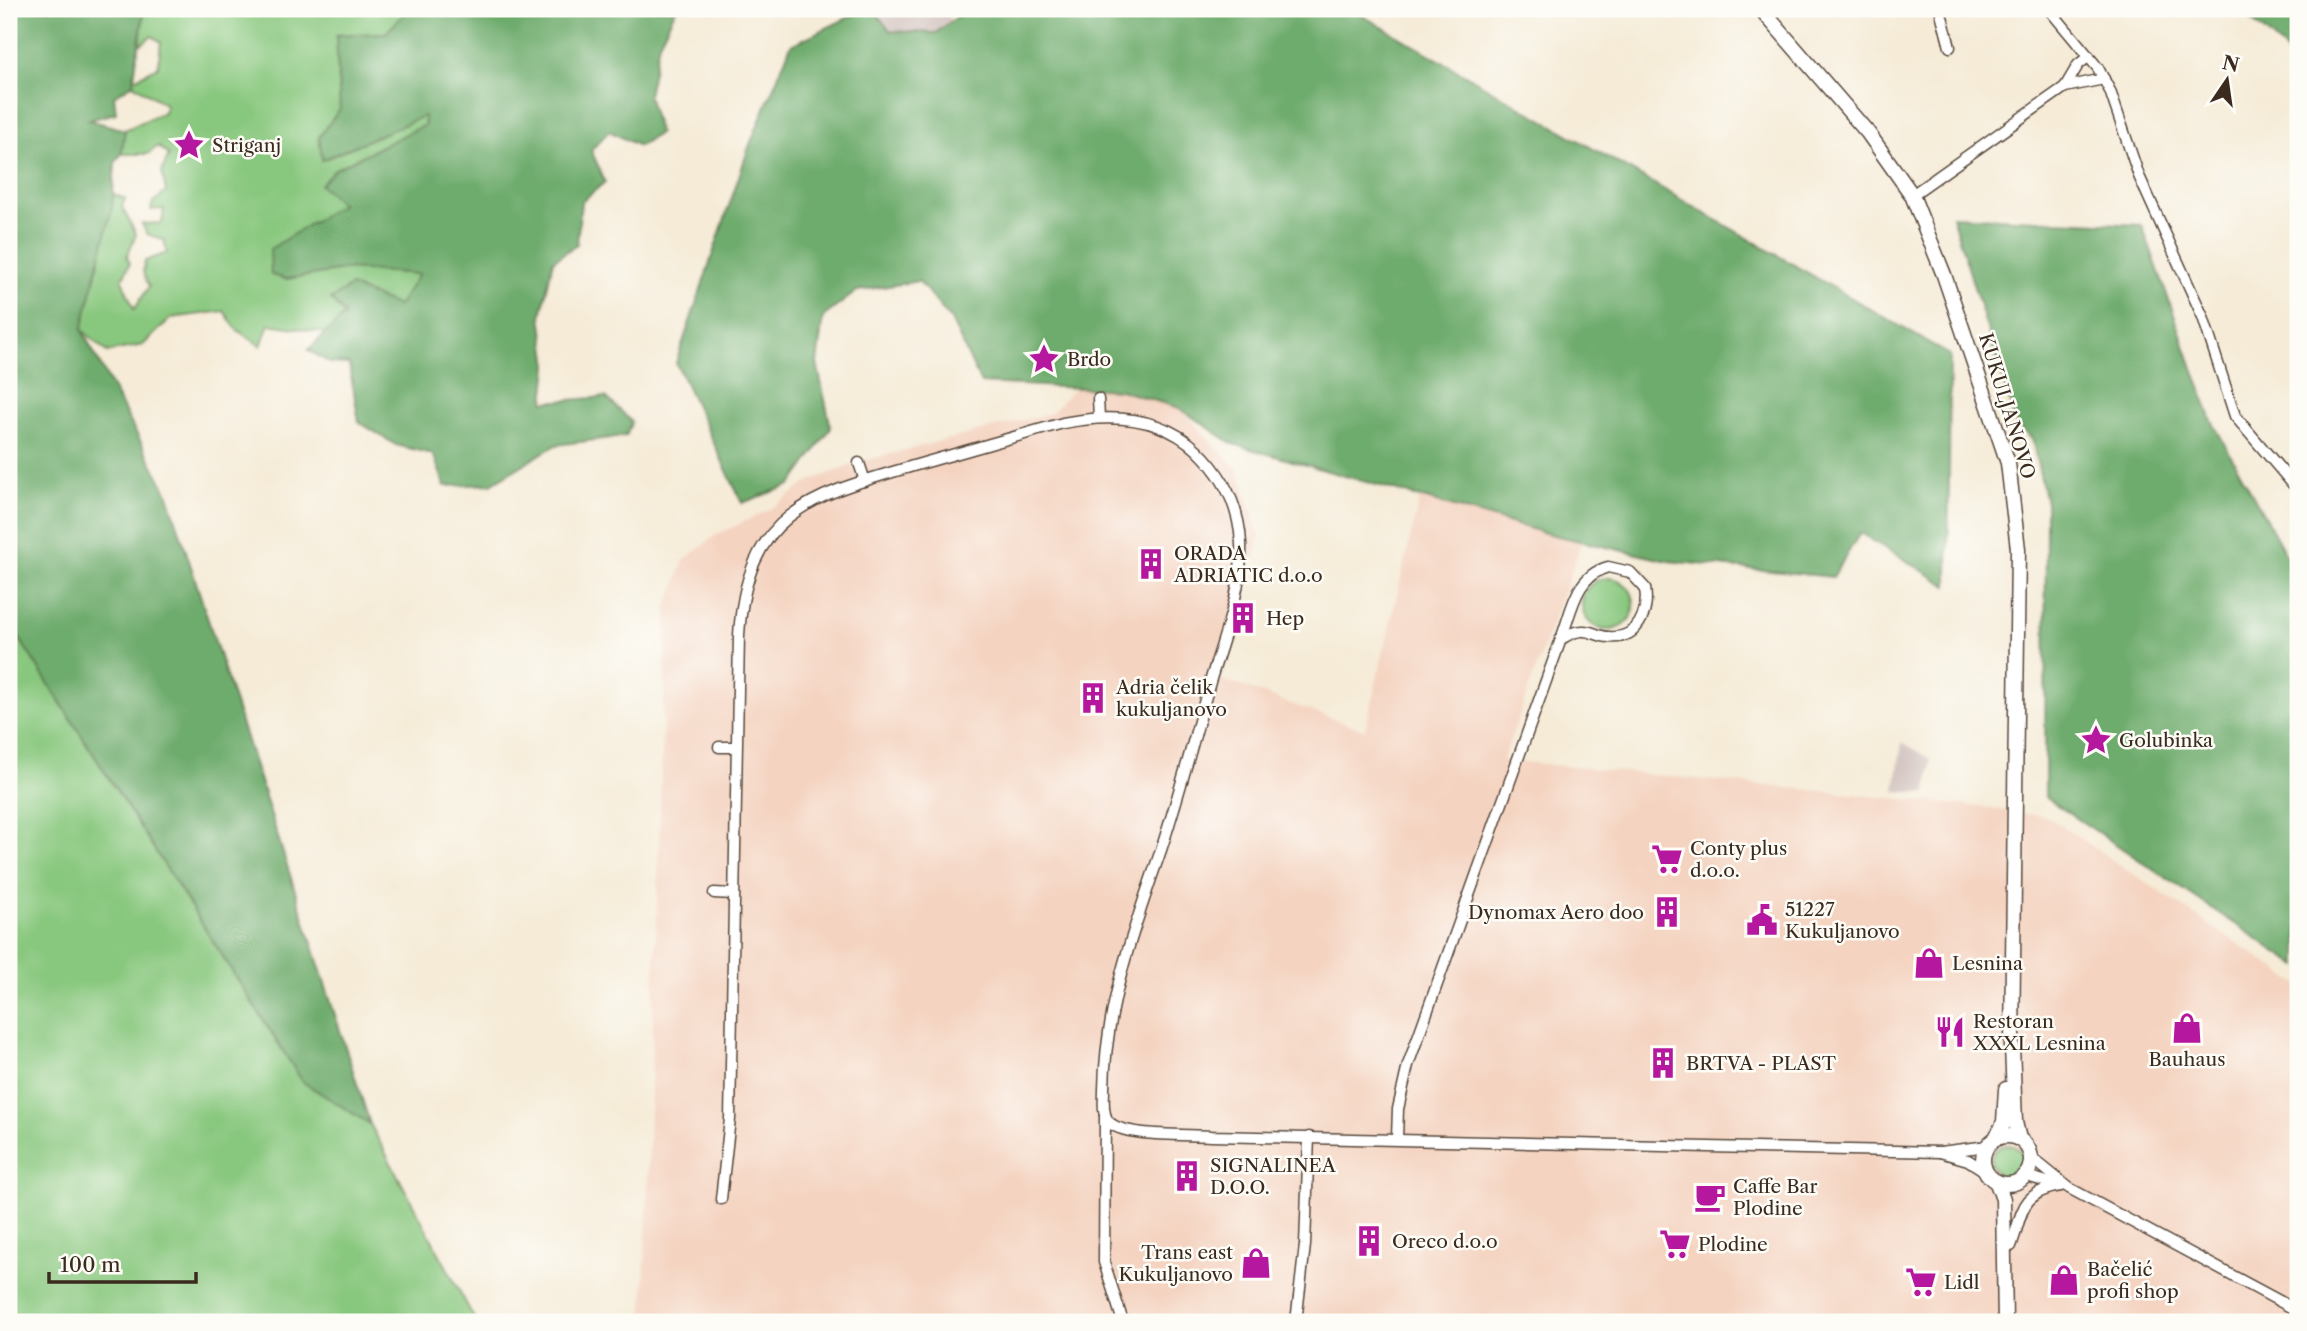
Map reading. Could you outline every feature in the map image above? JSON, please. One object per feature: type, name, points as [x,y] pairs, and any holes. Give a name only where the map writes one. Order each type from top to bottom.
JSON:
[{"type":"main road","name":"KUKULJANOVO","points":[[1761,9],[1876,142],[1912,195],[1944,275],[2004,449],[2016,513],[2017,807],[2012,1046],[2004,1122],[1983,1154],[1985,1171]]},
{"type":"main road","name":"KUKULJANOVO","points":[[2012,1046],[2018,1139]]},
{"type":"main road","points":[[1992,1142],[2018,1139],[2029,1150],[2032,1158],[2021,1179],[2009,1252],[2005,1322]]},
{"type":"main road","points":[[1985,1171],[1997,1182],[2003,1199],[2003,1245],[2009,1252]]},
{"type":"main road","points":[[1997,1182],[2021,1179]]},
{"type":"street","points":[[1940,9],[1950,47]]},
{"type":"street","points":[[2049,9],[2089,55],[2104,79],[2139,176],[2203,317],[2235,415],[2298,490]]},
{"type":"street","points":[[2065,87],[2078,65],[2089,55]]},
{"type":"street","points":[[1912,195],[2065,87],[2104,79]]},
{"type":"street","points":[[1098,399],[1099,418]]},
{"type":"street","points":[[721,1199],[730,1119],[741,611],[749,573],[757,555],[776,528],[804,505],[865,481],[1063,424],[1117,417],[1157,426],[1192,446],[1224,485],[1236,514],[1241,545],[1240,565],[1219,650],[1118,988],[1104,1065],[1104,1262],[1123,1322]]},
{"type":"street","points":[[859,463],[865,481]]},
{"type":"street","points":[[1396,1138],[1398,1110],[1408,1065],[1580,585],[1597,570],[1619,568],[1630,572],[1646,588],[1646,613],[1632,632],[1609,638],[1584,630],[1561,639]]},
{"type":"street","points":[[719,747],[736,747]]},
{"type":"street","points":[[715,893],[733,894]]},
{"type":"street","points":[[1105,1115],[1109,1123],[1130,1132],[1940,1152],[1992,1142]]},
{"type":"street","points":[[1296,1322],[1305,1245],[1309,1137]]},
{"type":"street","points":[[1940,1152],[1968,1160],[1985,1171]]},
{"type":"street","points":[[2032,1158],[2065,1187],[2298,1311]]},
{"type":"street","points":[[2021,1179],[2065,1187]]},
{"type":"street","points":[[2009,1252],[2018,1216],[2026,1202],[2042,1191],[2065,1187]]},
{"type":"shaded area","points":[[873,9],[948,9],[951,22],[936,33],[897,33],[885,27]]},
{"type":"shaded area","points":[[1075,388],[1120,390],[1179,408],[1238,470],[1260,537],[1221,679],[1365,730],[1420,497],[1582,541],[1503,760],[1974,806],[2048,817],[2298,984],[2298,1322],[643,1322],[667,608],[684,560],[716,535],[769,510],[810,481],[859,462],[1051,413]]},
{"type":"shaded area","points":[[1902,742],[1931,759],[1927,793],[1895,791]]},
{"type":"green space","points":[[9,9],[144,9],[133,84],[114,96],[116,113],[89,120],[125,130],[121,154],[115,163],[112,209],[82,330],[167,492],[370,1124],[303,1082],[9,622]]},
{"type":"green space","points":[[144,9],[409,9],[386,33],[336,35],[340,109],[319,137],[323,160],[424,115],[425,125],[335,169],[343,204],[286,279],[349,269],[420,274],[399,306],[331,300],[345,315],[327,333],[269,324],[261,346],[237,330],[224,311],[171,318],[143,345],[107,352],[82,330],[114,194],[125,199],[122,207],[136,234],[127,257],[130,263],[122,280],[134,309],[149,287],[143,272],[145,261],[167,253],[164,240],[147,234],[142,224],[162,223],[164,209],[151,210],[153,202],[166,192],[162,171],[169,155],[158,146],[148,154],[121,154],[125,130],[164,112],[166,105],[133,84],[134,79],[158,67],[161,42],[152,36],[140,45]]},
{"type":"green space","points":[[409,9],[676,9],[659,43],[648,95],[659,133],[639,146],[609,131],[591,150],[605,182],[581,202],[577,244],[553,261],[541,316],[548,366],[544,402],[606,397],[632,422],[626,436],[556,445],[491,484],[445,486],[433,454],[396,445],[359,422],[349,364],[330,363],[308,350],[345,315],[331,299],[351,286],[398,306],[419,274],[349,269],[286,279],[271,275],[270,249],[342,204],[320,185],[335,169],[425,125],[424,116],[322,160],[319,137],[340,109],[336,35],[386,33]]},
{"type":"green space","points":[[866,9],[873,9],[890,31],[936,33],[967,9],[1351,9],[1950,355],[1948,586],[1860,533],[1833,577],[1668,561],[1549,534],[1233,444],[1179,408],[1120,390],[981,383],[951,320],[919,281],[857,291],[823,317],[817,363],[831,428],[791,485],[742,503],[676,363],[750,144],[791,45]]},
{"type":"green space","points":[[2239,9],[2298,9],[2298,61]]},
{"type":"green space","points":[[1952,216],[2142,225],[2212,421],[2298,577],[2298,966],[2045,797],[2046,502],[2032,439],[2017,425]]},
{"type":"green space","points":[[1608,578],[1627,585],[1634,604],[1627,623],[1608,630],[1589,623],[1582,604],[1589,585]]},
{"type":"green space","points":[[9,622],[303,1082],[370,1124],[476,1322],[9,1322]]},
{"type":"green space","points":[[2007,1145],[2018,1150],[2023,1161],[2018,1172],[2007,1177],[1996,1172],[1991,1161],[1996,1150]]},
{"type":"place","name":"Striganj","points":[[189,145]]},
{"type":"place","name":"Brdo","points":[[1044,359]]},
{"type":"place","name":"ORADA ADRIATIC d.o.o","points":[[1151,564]]},
{"type":"place","name":"Hep","points":[[1243,618]]},
{"type":"place","name":"Adria čelik kukuljanovo","points":[[1093,698]]},
{"type":"place","name":"Golubinka","points":[[2096,740]]},
{"type":"place","name":"Conty plus d.o.o.","points":[[1667,859]]},
{"type":"place","name":"Dynomax Aero doo","points":[[1667,912]]},
{"type":"place","name":"51227 Kukuljanovo","points":[[1762,920]]},
{"type":"place","name":"Lesnina","points":[[1929,963]]},
{"type":"place","name":"Bauhaus","points":[[2187,1028]]},
{"type":"place","name":"Restoran XXXL Lesnina","points":[[1950,1032]]},
{"type":"place","name":"BRTVA - PLAST","points":[[1663,1063]]},
{"type":"place","name":"SIGNALINEA D.O.O.","points":[[1187,1176]]},
{"type":"place","name":"Caffe Bar Plodine","points":[[1710,1197]]},
{"type":"place","name":"Oreco d.o.o","points":[[1369,1241]]},
{"type":"place","name":"Plodine","points":[[1675,1244]]},
{"type":"place","name":"Trans east Kukuljanovo","points":[[1256,1263]]},
{"type":"place","name":"Bačelić profi shop","points":[[2064,1280]]},
{"type":"place","name":"Lidl","points":[[1921,1282]]}]
